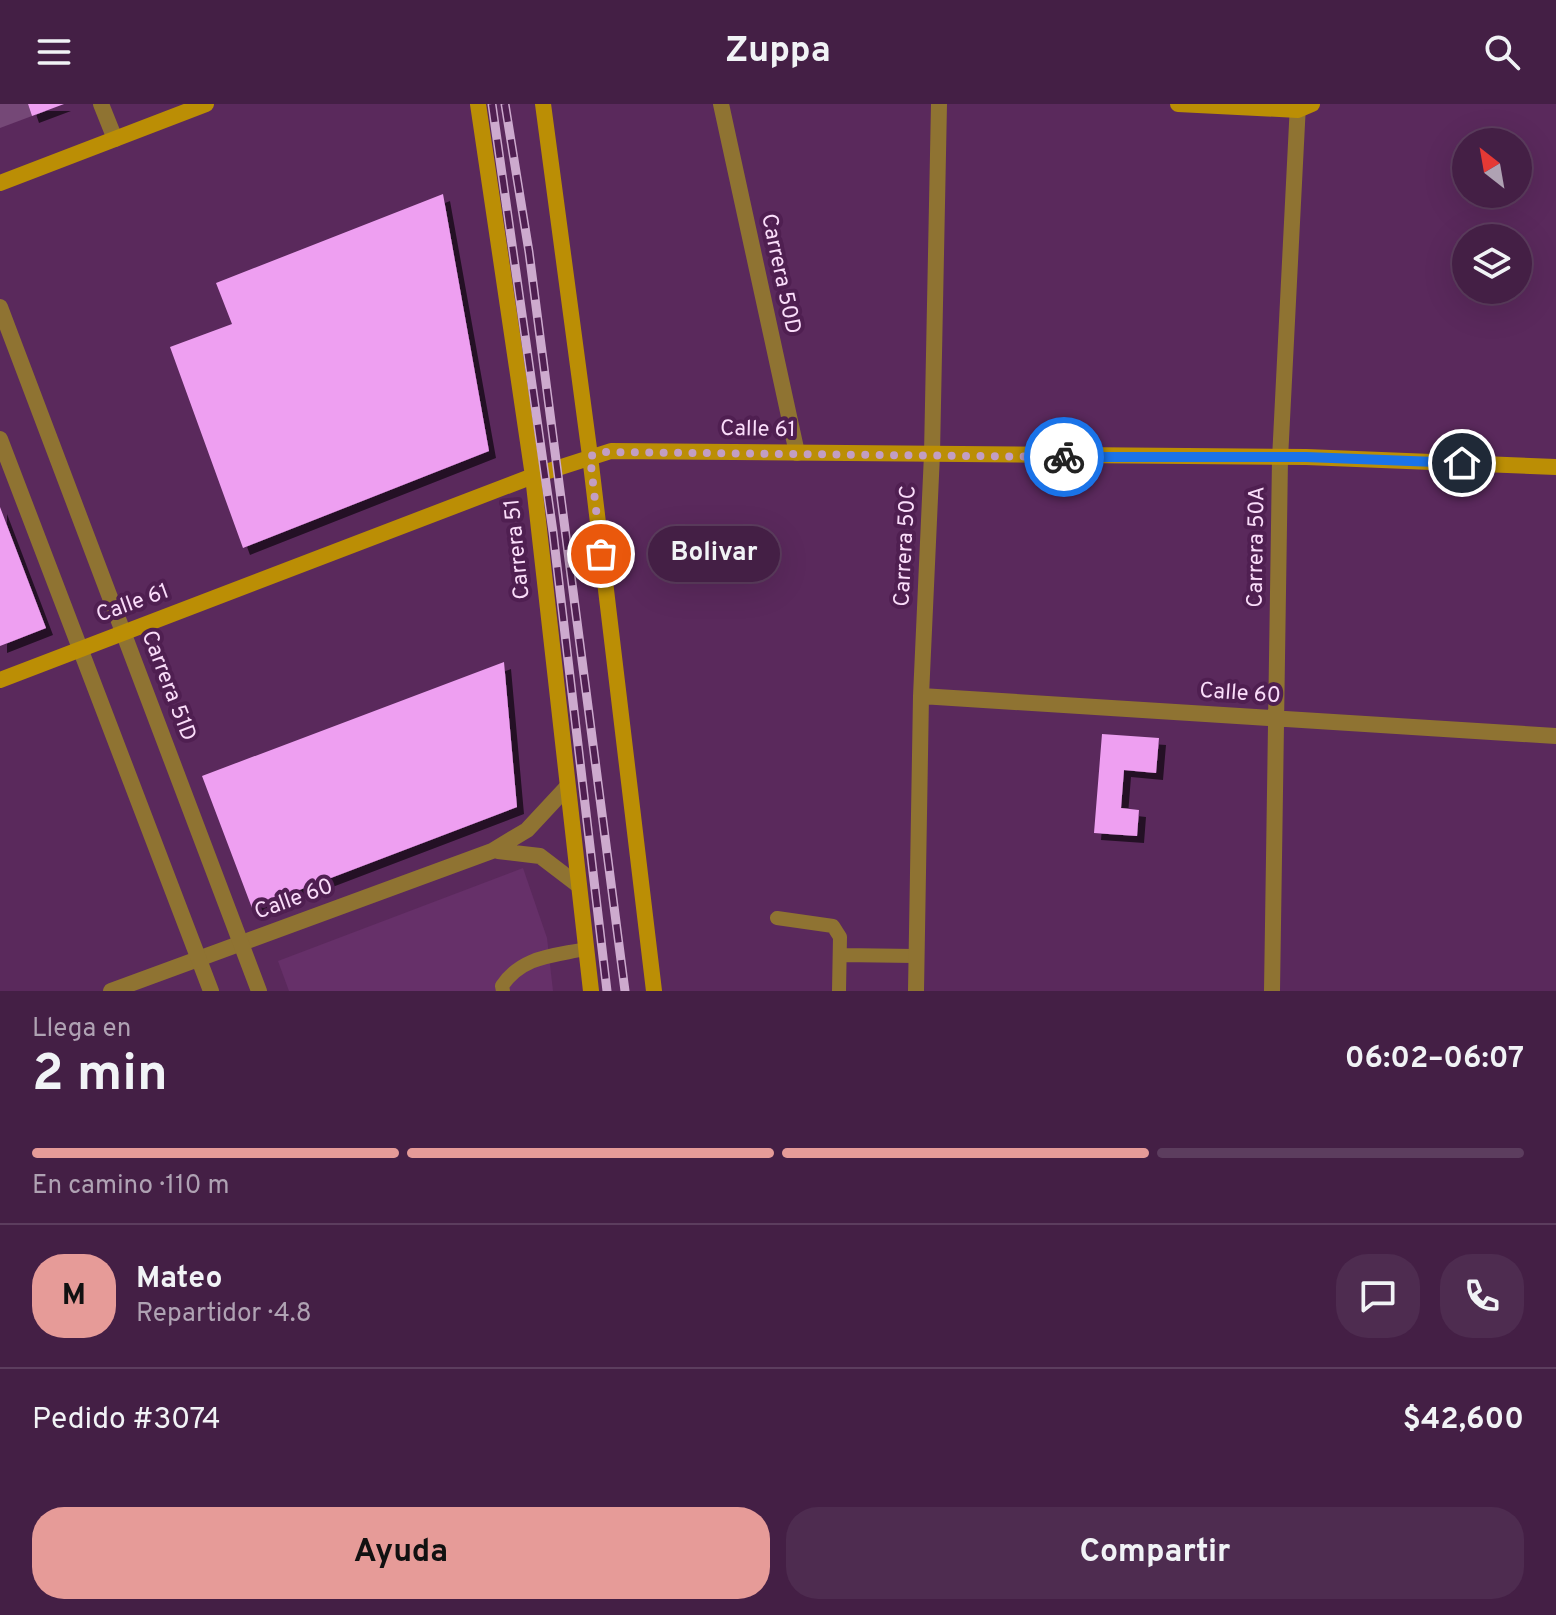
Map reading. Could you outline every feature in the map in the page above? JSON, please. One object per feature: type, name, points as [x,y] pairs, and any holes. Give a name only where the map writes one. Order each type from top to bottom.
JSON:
[{"type":"main road","points":[[0,183],[206,104]]},
{"type":"main road","name":"Carrera 51","points":[[478,104],[533,476],[591,991]]},
{"type":"main road","points":[[543,104],[590,456],[654,991]]},
{"type":"main road","points":[[1178,104],[1302,106]]},
{"type":"main road","name":"Calle 61","points":[[0,680],[533,476],[590,456],[621,450],[1280,459],[1556,467]]},
{"type":"street","points":[[101,104],[115,139]]},
{"type":"street","name":"Carrera 50D","points":[[721,104],[797,453]]},
{"type":"street","name":"Carrera 50C","points":[[916,991],[921,696],[932,454],[939,104]]},
{"type":"street","name":"Carrera 50A","points":[[1272,991],[1280,459],[1302,106]]},
{"type":"street","name":"Carrera 51D","points":[[0,307],[259,991]]},
{"type":"street","points":[[0,439],[211,991]]},
{"type":"street","name":"Calle 60","points":[[921,696],[1556,736]]},
{"type":"street","name":"Calle 60","points":[[111,991],[492,851],[527,830],[567,787]]},
{"type":"street","name":"Calle 60","points":[[492,851],[530,852],[548,860],[578,885]]},
{"type":"lane","points":[[777,918],[833,926],[840,937],[839,991]]},
{"type":"lane","points":[[503,991],[502,986],[510,974],[525,962],[585,949]]},
{"type":"lane","points":[[841,955],[915,956]]},
{"type":"shaded area","points":[[0,104],[28,104],[32,116],[0,128]]},
{"type":"shaded area","points":[[523,868],[547,938],[553,991],[289,991],[278,961]]},
{"type":"building","points":[[28,104],[64,104],[32,116]]},
{"type":"building","points":[[443,194],[489,451],[243,548],[170,347],[232,324],[216,283]]},
{"type":"building","points":[[0,507],[46,628],[0,646]]},
{"type":"building","points":[[504,662],[517,807],[252,908],[202,776]]},
{"type":"building","points":[[1102,734],[1159,738],[1156,773],[1124,770],[1121,808],[1139,810],[1137,836],[1094,833]]},
{"type":"railway","points":[[492,104],[553,532],[607,991]]},
{"type":"railway","points":[[505,104],[529,252],[625,991]]},
{"type":"way so far","points":[[601,554],[590,456],[605,452],[1064,457]]},
{"type":"place","name":"Bolivar","points":[[601,554]]},
{"type":"route","points":[[1064,457],[1306,457],[1462,463]]}]
